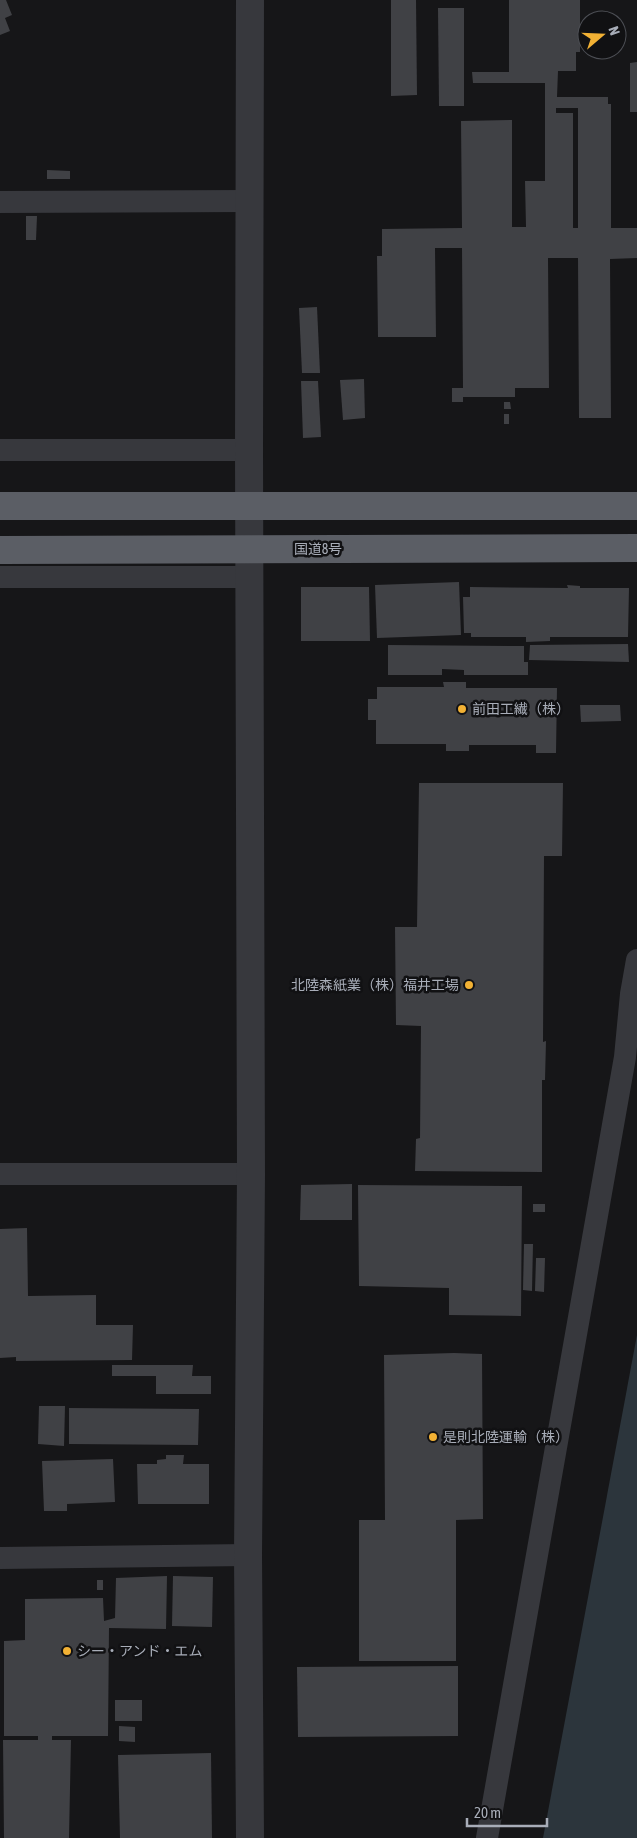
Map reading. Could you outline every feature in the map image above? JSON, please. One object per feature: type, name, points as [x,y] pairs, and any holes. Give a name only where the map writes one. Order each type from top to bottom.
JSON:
[{"type":"highway","points":[[0,506],[637,506]]},
{"type":"highway","name":"国道8号","points":[[0,550],[637,548]]},
{"type":"street","points":[[250,0],[251,1174],[248,1555],[250,1838]]},
{"type":"street","points":[[0,202],[250,201]]},
{"type":"street","points":[[0,450],[249,450]]},
{"type":"street","points":[[0,577],[250,577]]},
{"type":"street","points":[[487,1838],[624,1057],[637,960]]},
{"type":"street","points":[[0,1174],[251,1174]]},
{"type":"street","points":[[0,1558],[248,1555]]},
{"type":"shaded area","points":[[637,1335],[637,1838],[543,1838]]},
{"type":"building","points":[[0,0],[6,0],[12,15],[5,18],[10,31],[0,35]]},
{"type":"building","points":[[391,0],[416,0],[417,95],[391,96]]},
{"type":"building","points":[[509,0],[580,0],[580,10],[577,10],[576,71],[558,71],[557,97],[608,97],[608,104],[611,104],[611,228],[637,228],[637,258],[610,259],[611,418],[579,418],[578,258],[548,258],[549,388],[515,388],[515,397],[463,397],[463,402],[452,402],[452,388],[463,388],[462,248],[435,248],[436,337],[378,337],[377,256],[382,256],[382,229],[462,228],[461,121],[512,120],[512,227],[526,227],[525,181],[545,181],[545,83],[473,83],[472,72],[509,72]],"holes":[[[556,108],[578,108],[578,228],[573,228],[573,113],[556,113]]]},
{"type":"building","points":[[438,8],[464,8],[464,106],[439,106]]},
{"type":"building","points":[[637,62],[637,112],[630,112],[630,63]]},
{"type":"building","points":[[47,170],[70,171],[70,179],[47,179]]},
{"type":"building","points":[[26,216],[37,216],[36,240],[26,240]]},
{"type":"building","points":[[317,307],[320,373],[302,373],[299,308]]},
{"type":"building","points":[[364,379],[365,418],[343,420],[340,380]]},
{"type":"building","points":[[301,381],[318,381],[321,437],[303,438]]},
{"type":"building","points":[[504,402],[510,402],[511,409],[504,409]]},
{"type":"building","points":[[504,414],[509,414],[509,424],[504,424]]},
{"type":"building","points":[[459,582],[461,635],[377,638],[375,585]]},
{"type":"building","points":[[567,585],[580,586],[580,588],[629,588],[628,637],[550,637],[550,641],[526,642],[526,637],[471,637],[471,633],[464,633],[463,597],[470,597],[470,587],[568,588]]},
{"type":"building","points":[[301,587],[369,587],[370,641],[301,641]]},
{"type":"building","points":[[628,644],[629,662],[529,660],[530,645]]},
{"type":"building","points":[[388,645],[524,646],[524,662],[528,662],[528,675],[464,675],[464,670],[442,669],[442,675],[388,675]]},
{"type":"building","name":"前田工繊（株）","points":[[443,682],[466,682],[466,688],[557,688],[556,753],[536,753],[536,745],[469,745],[469,751],[446,751],[446,744],[376,744],[376,720],[368,720],[368,699],[377,699],[377,687],[444,687]]},
{"type":"building","points":[[580,705],[620,705],[621,721],[581,722]]},
{"type":"building","name":"北陸森紙業（株）福井工場","points":[[419,783],[563,783],[562,856],[544,856],[543,1042],[546,1041],[545,1080],[542,1080],[542,1172],[415,1171],[416,1139],[420,1138],[421,1026],[396,1025],[395,927],[417,927]]},
{"type":"building","points":[[352,1184],[352,1220],[300,1220],[301,1185]]},
{"type":"building","points":[[358,1185],[522,1186],[521,1316],[449,1315],[449,1288],[359,1286]]},
{"type":"building","points":[[533,1204],[545,1204],[545,1212],[533,1212]]},
{"type":"building","points":[[27,1228],[28,1296],[96,1295],[96,1325],[133,1325],[132,1360],[16,1361],[16,1357],[0,1358],[0,1229]]},
{"type":"building","points":[[524,1244],[533,1244],[532,1291],[523,1290]]},
{"type":"building","points":[[536,1258],[545,1258],[544,1292],[535,1291]]},
{"type":"building","points":[[482,1354],[483,1519],[456,1520],[456,1661],[359,1661],[359,1520],[385,1520],[384,1355]]},
{"type":"building","points":[[112,1365],[193,1365],[192,1376],[211,1376],[211,1394],[156,1394],[156,1376],[112,1376]]},
{"type":"building","points":[[39,1406],[65,1406],[64,1446],[38,1444]]},
{"type":"building","points":[[69,1408],[199,1409],[198,1445],[69,1444]]},
{"type":"building","points":[[166,1455],[184,1455],[183,1464],[209,1464],[209,1504],[138,1504],[137,1464],[157,1464],[157,1460],[166,1459]]},
{"type":"building","points":[[113,1459],[115,1502],[67,1504],[67,1511],[44,1511],[42,1461]]},
{"type":"building","name":"シー・アンド・エム","points":[[167,1576],[166,1629],[109,1628],[108,1736],[52,1736],[52,1740],[71,1740],[69,1838],[4,1838],[3,1740],[38,1740],[38,1736],[4,1736],[4,1641],[25,1640],[25,1599],[103,1598],[104,1621],[115,1618],[116,1578]]},
{"type":"building","points":[[173,1576],[213,1577],[212,1627],[172,1626]]},
{"type":"building","points":[[97,1580],[103,1580],[103,1590],[97,1590]]},
{"type":"building","points":[[458,1666],[458,1736],[298,1737],[297,1667]]},
{"type":"building","points":[[115,1700],[142,1700],[142,1721],[115,1721]]},
{"type":"building","points":[[119,1726],[135,1727],[135,1742],[119,1741]]},
{"type":"building","points":[[211,1753],[212,1838],[120,1838],[118,1755]]},
{"type":"place","name":"前田工繊（株）","points":[[462,709]]},
{"type":"place","name":"北陸森紙業（株）福井工場","points":[[469,985]]},
{"type":"place","name":"是則北陸運輸（株）","points":[[433,1437]]},
{"type":"place","name":"シー・アンド・エム","points":[[67,1651]]}]
